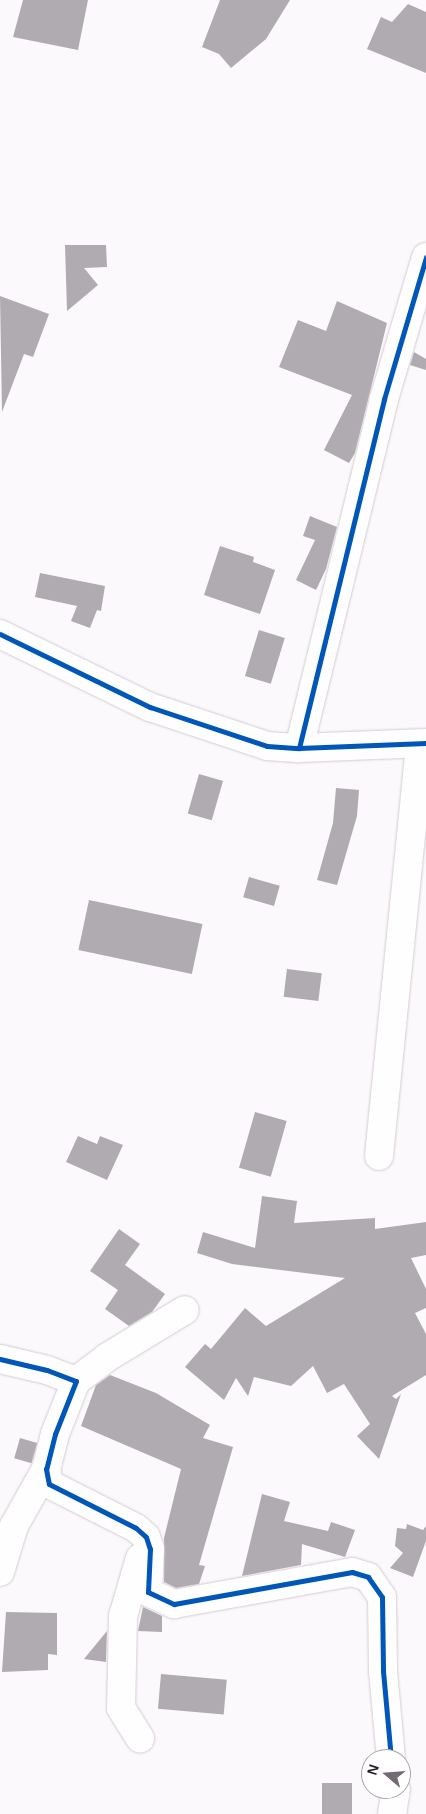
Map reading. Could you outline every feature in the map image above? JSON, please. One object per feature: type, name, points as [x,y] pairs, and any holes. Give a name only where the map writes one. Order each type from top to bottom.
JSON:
[{"type":"street","points":[[299,748],[384,399],[426,257]]},
{"type":"street","points":[[0,634],[150,707],[267,746],[299,748],[423,744],[379,1156]]},
{"type":"street","points":[[0,1572],[14,1526],[46,1469],[57,1428],[76,1381],[106,1358],[185,1310]]},
{"type":"street","points":[[0,1359],[47,1370],[76,1381]]},
{"type":"street","points":[[46,1469],[49,1484],[136,1528],[146,1538],[150,1549],[148,1592],[174,1604],[352,1572],[368,1577],[382,1597],[383,1671],[390,1749]]},
{"type":"street","points":[[140,1739],[121,1708],[123,1616],[146,1538]]},
{"type":"street","points":[[392,1814],[394,1799]]},
{"type":"building","points":[[23,0],[88,0],[78,50],[13,37]]},
{"type":"building","points":[[220,0],[290,0],[266,39],[231,68],[219,54],[202,47]]},
{"type":"building","points":[[408,4],[426,12],[426,73],[367,49],[381,17],[392,22]]},
{"type":"building","points":[[65,245],[106,245],[107,267],[84,268],[98,285],[67,311]]},
{"type":"building","points":[[0,296],[49,314],[33,357],[24,354],[2,412]]},
{"type":"building","points":[[337,301],[387,323],[355,453],[349,463],[324,450],[352,395],[279,367],[298,320],[326,331]]},
{"type":"building","points":[[414,352],[426,359],[426,370],[410,365]]},
{"type":"building","points":[[310,516],[337,527],[326,569],[316,590],[296,580],[315,540],[303,536]]},
{"type":"building","points":[[220,546],[254,557],[253,562],[275,570],[260,614],[204,595]]},
{"type":"building","points":[[40,573],[105,586],[101,611],[97,610],[90,628],[71,621],[77,606],[35,597]]},
{"type":"building","points":[[259,630],[285,638],[271,684],[245,676]]},
{"type":"building","points":[[199,774],[223,781],[212,820],[188,813]]},
{"type":"building","points":[[336,788],[359,790],[357,816],[337,885],[317,880],[333,823]]},
{"type":"building","points":[[249,877],[280,886],[274,906],[243,897]]},
{"type":"building","points":[[89,900],[202,924],[192,974],[78,950]]},
{"type":"building","points":[[287,969],[322,973],[318,1001],[284,997]]},
{"type":"building","points":[[255,1112],[287,1121],[271,1177],[239,1168]]},
{"type":"building","points":[[78,1136],[97,1144],[100,1136],[123,1145],[107,1180],[66,1162]]},
{"type":"building","points":[[262,1196],[297,1201],[294,1223],[375,1218],[375,1229],[426,1222],[426,1255],[411,1258],[426,1289],[426,1308],[415,1313],[426,1334],[426,1375],[392,1396],[396,1399],[401,1394],[379,1459],[357,1436],[370,1424],[344,1384],[327,1393],[313,1366],[291,1386],[254,1377],[248,1396],[236,1378],[224,1400],[185,1367],[205,1344],[211,1349],[245,1308],[266,1326],[345,1278],[232,1264],[197,1253],[203,1232],[255,1248]]},
{"type":"building","points":[[119,1229],[140,1244],[125,1265],[165,1294],[152,1312],[129,1326],[105,1309],[118,1290],[90,1271]]},
{"type":"building","points":[[110,1375],[156,1393],[210,1425],[203,1438],[233,1447],[199,1565],[205,1566],[199,1584],[176,1588],[164,1582],[164,1538],[181,1469],[81,1426],[96,1385]]},
{"type":"building","points":[[20,1438],[37,1443],[32,1463],[14,1458]]},
{"type":"building","points":[[262,1494],[290,1502],[284,1521],[328,1531],[331,1522],[355,1530],[345,1557],[302,1544],[301,1565],[242,1576]]},
{"type":"building","points":[[407,1524],[423,1530],[426,1526],[426,1541],[413,1577],[390,1568],[403,1553],[395,1546],[397,1528],[406,1529]]},
{"type":"building","points":[[143,1607],[162,1616],[162,1632],[138,1631]]},
{"type":"building","points":[[6,1612],[57,1613],[57,1655],[48,1654],[48,1670],[2,1672]]},
{"type":"building","points":[[107,1631],[106,1662],[84,1659]]},
{"type":"building","points":[[161,1674],[227,1680],[224,1715],[158,1709]]},
{"type":"building","points":[[322,1783],[352,1783],[352,1814],[322,1814]]},
{"type":"cycle path","points":[[299,748],[384,399],[426,257]]},
{"type":"cycle path","points":[[0,634],[150,707],[267,746],[299,748],[426,743]]},
{"type":"cycle path","points":[[0,1359],[47,1370],[76,1381],[55,1434],[46,1469],[49,1484],[136,1528],[146,1537],[150,1549],[148,1592],[174,1604],[352,1572],[368,1577],[382,1597],[383,1671],[390,1749]]}]
